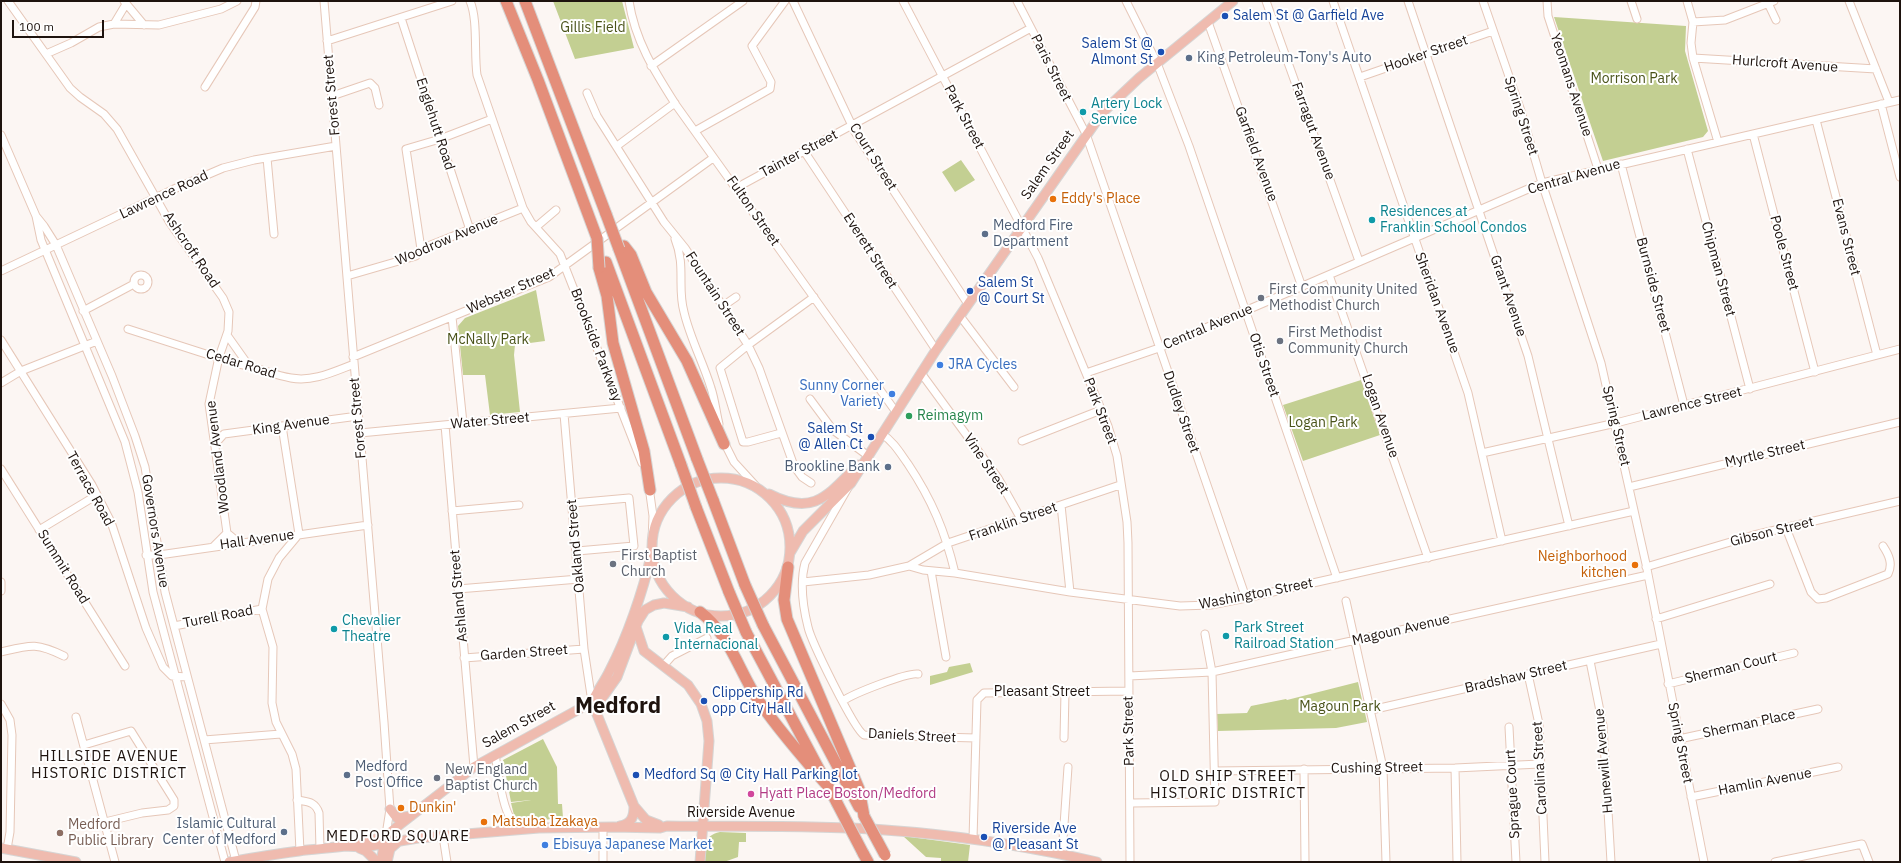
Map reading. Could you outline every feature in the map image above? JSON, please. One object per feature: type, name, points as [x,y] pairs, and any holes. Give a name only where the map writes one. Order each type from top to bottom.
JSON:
[{"type":"highway","points":[[506,1],[538,80],[597,238],[613,343],[644,451],[650,490]]},
{"type":"highway","points":[[525,1],[553,71],[611,227],[622,247],[697,459],[745,585],[763,625],[887,858]]},
{"type":"highway","points":[[622,247],[631,255],[652,302],[687,361],[724,444]]},
{"type":"highway","points":[[602,265],[681,465],[728,592],[746,632],[866,857]]},
{"type":"highway","points":[[788,567],[784,600],[787,619],[859,789],[861,809]]},
{"type":"highway","points":[[700,612],[712,622],[723,636],[742,673],[770,716],[827,785]]},
{"type":"main road","name":"Salem Street","points":[[790,553],[803,531],[851,482],[936,350],[1086,134],[1115,99],[1234,1]]},
{"type":"main road","name":"Salem Street","points":[[766,492],[796,504],[809,504],[818,501],[834,489],[867,455]]},
{"type":"main road","points":[[729,478],[755,484],[766,492],[780,510],[789,536],[790,553],[788,567],[771,594],[753,609],[736,615],[719,617],[700,612],[682,604],[663,586],[653,563],[652,541],[662,513],[672,499],[693,484],[714,479],[729,478]]},
{"type":"main road","points":[[652,551],[631,619],[606,678],[592,702],[634,806],[640,815],[650,823],[667,826]]},
{"type":"main road","name":"Salem Street","points":[[386,835],[474,767],[592,702],[600,701],[614,681],[644,611],[656,604],[670,603],[688,607]]},
{"type":"main road","points":[[636,627],[644,651],[680,677],[693,690],[702,704],[707,721],[710,741],[700,862]]},
{"type":"main road","points":[[613,827],[623,826],[630,822],[634,815],[634,806]]},
{"type":"main road","points":[[390,809],[397,818],[402,819],[412,816]]},
{"type":"main road","name":"Riverside Avenue","points":[[358,848],[444,836],[525,830],[603,827],[660,828],[667,826],[861,829],[973,839],[1062,854],[1098,862]]},
{"type":"main road","points":[[233,861],[344,846],[386,835]]},
{"type":"main road","points":[[381,862],[383,844],[386,835]]},
{"type":"main road","points":[[387,862],[390,850],[400,841]]},
{"type":"main road","points":[[344,846],[366,851],[377,862]]},
{"type":"main road","points":[[4,849],[76,862]]},
{"type":"street","name":"Ashcroft Road","points":[[8,1],[76,94],[104,114],[117,129],[186,248],[223,298],[229,312],[227,335],[219,357]]},
{"type":"street","points":[[46,54],[71,43],[95,29],[114,24],[159,25],[221,9],[237,1]]},
{"type":"street","points":[[205,87],[255,7],[256,1]]},
{"type":"street","name":"Forest Street","points":[[324,1],[390,809],[386,835]]},
{"type":"street","points":[[327,41],[452,1]]},
{"type":"street","name":"Brookside Parkway","points":[[470,1],[474,18],[474,55],[477,75],[523,208],[536,227],[560,254],[566,266],[644,469],[650,490],[653,516],[652,541]]},
{"type":"street","name":"Fulton Street","points":[[629,1],[640,43],[651,66],[675,103],[896,412]]},
{"type":"street","points":[[651,66],[744,1]]},
{"type":"street","points":[[695,131],[770,89],[771,84],[752,50],[752,44],[785,1]]},
{"type":"street","name":"Court Street","points":[[792,1],[853,125],[968,304]]},
{"type":"street","name":"Park Street","points":[[904,1],[1038,258],[1101,410],[1117,456],[1120,485],[1127,522],[1131,803],[1130,862]]},
{"type":"street","name":"Paris Street","points":[[1017,1],[1086,134]]},
{"type":"street","name":"Otis Street","points":[[1126,1],[1157,63],[1189,146],[1337,578]]},
{"type":"street","name":"Farragut Avenue","points":[[1266,1],[1359,261]]},
{"type":"street","name":"Sheridan Avenue","points":[[1333,1],[1468,393],[1502,541]]},
{"type":"street","name":"Grant Avenue","points":[[1408,1],[1528,356],[1569,526]]},
{"type":"street","name":"Spring Street","points":[[1483,1],[1521,112],[1542,184],[1601,363],[1616,423],[1648,575],[1668,684],[1704,862]]},
{"type":"street","name":"Yeomans Avenue","points":[[1547,1],[1548,16],[1598,169]]},
{"type":"street","points":[[1632,1],[1637,19]]},
{"type":"street","points":[[1687,1],[1693,22],[1691,43],[1693,58],[1718,142]]},
{"type":"street","points":[[1848,1],[1889,102]]},
{"type":"street","points":[[114,24],[125,2],[144,25]]},
{"type":"street","points":[[1693,22],[1725,20],[1770,2],[1776,20]]},
{"type":"street","name":"Englehutt Road","points":[[401,18],[470,230]]},
{"type":"street","name":"Garfield Avenue","points":[[1208,22],[1302,287]]},
{"type":"street","name":"Tainter Street","points":[[736,188],[1031,28]]},
{"type":"street","name":"Hooker Street","points":[[1360,77],[1493,31]]},
{"type":"street","name":"Hurlcroft Avenue","points":[[1693,58],[1876,70]]},
{"type":"street","points":[[332,96],[370,83],[375,88],[379,105]]},
{"type":"street","name":"Fountain Street","points":[[587,93],[597,116],[653,202],[664,222],[685,248],[748,345],[758,368],[781,433],[798,473],[811,483]]},
{"type":"street","name":"Central Avenue","points":[[1086,373],[1159,348],[1359,261],[1542,184],[1598,169],[1900,100]]},
{"type":"street","points":[[617,146],[675,103]]},
{"type":"street","points":[[1881,104],[1900,177]]},
{"type":"street","points":[[421,249],[406,151],[408,147],[440,139],[492,119]]},
{"type":"street","name":"Evans Street","points":[[1816,120],[1877,355]]},
{"type":"street","name":"Dudley Street","points":[[1086,134],[1246,598]]},
{"type":"street","name":"Poole Street","points":[[1753,134],[1815,372]]},
{"type":"street","name":"Governors Avenue","points":[[1,135],[36,216],[56,245],[97,341],[135,436],[145,467],[152,502],[159,555],[174,626],[220,800],[233,861]]},
{"type":"street","name":"Lawrence Road","points":[[1,271],[157,197],[227,166],[336,146]]},
{"type":"street","name":"Chipman Street","points":[[1687,149],[1750,389]]},
{"type":"street","name":"Everett Street","points":[[804,151],[936,350]]},
{"type":"street","points":[[267,158],[274,234]]},
{"type":"street","name":"Webster Street","points":[[353,360],[452,317],[539,282],[566,266],[713,158]]},
{"type":"street","name":"Burnside Street","points":[[1621,164],[1684,405]]},
{"type":"street","name":"Woodrow Avenue","points":[[347,276],[416,256],[421,249],[523,208]]},
{"type":"street","points":[[536,227],[556,210]]},
{"type":"street","name":"Governors Avenue","points":[[36,216],[37,229],[114,414],[132,468],[138,492],[146,556],[153,592],[225,862]]},
{"type":"street","points":[[664,222],[675,239],[680,255],[684,312],[711,388],[724,444],[734,462],[755,484]]},
{"type":"street","name":"Logan Avenue","points":[[1329,275],[1428,558]]},
{"type":"street","points":[[83,311],[134,284]]},
{"type":"street","points":[[723,306],[736,297]]},
{"type":"street","points":[[781,433],[746,443],[743,442],[740,437],[737,419],[720,367],[814,297]]},
{"type":"street","points":[[960,316],[1014,387]]},
{"type":"street","points":[[452,317],[463,423]]},
{"type":"street","name":"Cedar Road","points":[[128,329],[219,357],[236,364],[249,366],[290,378],[308,379],[353,360]]},
{"type":"street","points":[[227,335],[249,366]]},
{"type":"street","name":"Terrace Road","points":[[1,340],[97,495],[111,522],[137,600],[157,653],[166,672],[176,678]]},
{"type":"street","points":[[1,383],[21,372],[97,341]]},
{"type":"street","name":"Lawrence Street","points":[[1482,453],[1616,423],[1900,349]]},
{"type":"street","name":"Woodland Avenue","points":[[219,357],[209,404],[213,425],[217,468],[228,533],[239,543]]},
{"type":"street","name":"Vine Street","points":[[921,373],[998,478],[1021,519]]},
{"type":"street","points":[[810,399],[833,430],[867,455]]},
{"type":"street","name":"Water Street","points":[[360,433],[620,408]]},
{"type":"street","points":[[1022,441],[1101,410]]},
{"type":"street","name":"Oakland Street","points":[[564,414],[577,551],[584,649],[592,702]]},
{"type":"street","name":"King Avenue","points":[[224,434],[358,416]]},
{"type":"street","name":"Myrtle Street","points":[[1629,487],[1900,422]]},
{"type":"street","points":[[213,425],[224,434],[215,444]]},
{"type":"street","name":"Ashland Street","points":[[445,425],[474,767]]},
{"type":"street","points":[[282,426],[299,534],[280,558],[268,579],[262,609],[273,647],[272,703],[281,734],[292,754],[296,769],[300,851]]},
{"type":"street","points":[[882,434],[894,444],[922,486],[948,543],[955,573]]},
{"type":"street","name":"Summit Road","points":[[1,469],[125,666]]},
{"type":"street","name":"Salem Street","points":[[843,701],[808,626],[803,582],[805,563],[851,482]]},
{"type":"street","name":"Franklin Street","points":[[908,566],[948,543],[1120,485]]},
{"type":"street","points":[[39,530],[97,495]]},
{"type":"street","points":[[572,503],[629,498],[634,546],[577,551]]},
{"type":"street","name":"Gibson Street","points":[[1646,567],[1754,535],[1900,501]]},
{"type":"street","points":[[452,511],[519,505]]},
{"type":"street","points":[[1061,505],[1070,592]]},
{"type":"street","name":"Washington Street","points":[[803,582],[868,575],[908,566],[931,571],[955,573],[1070,592],[1195,606],[1212,605],[1634,511]]},
{"type":"street","name":"Hall Avenue","points":[[146,556],[368,525]]},
{"type":"street","points":[[1786,528],[1811,592],[1818,599],[1826,598],[1888,574],[1891,568],[1891,562],[1889,554],[1883,546]]},
{"type":"street","name":"Woodland Avenue","points":[[213,547],[228,533]]},
{"type":"street","points":[[931,571],[946,657]]},
{"type":"street","name":"Magoun Avenue","points":[[1129,676],[1212,672],[1648,575]]},
{"type":"street","points":[[458,589],[579,579]]},
{"type":"street","points":[[1,582],[1,591]]},
{"type":"street","points":[[1656,620],[1770,584]]},
{"type":"street","points":[[1346,601],[1383,768],[1386,862]]},
{"type":"street","name":"Turell Road","points":[[174,626],[262,609]]},
{"type":"street","points":[[1131,803],[1215,802],[1212,672],[1205,634]]},
{"type":"street","points":[[664,665],[672,656],[707,638]]},
{"type":"street","name":"Bradshaw Street","points":[[1371,710],[1661,644]]},
{"type":"street","points":[[1,652],[34,645],[48,648],[64,656]]},
{"type":"street","name":"Garden Street","points":[[464,658],[584,649]]},
{"type":"street","name":"Sherman Court","points":[[1668,684],[1794,653]]},
{"type":"street","name":"Hunewill Avenue","points":[[1590,661],[1603,726],[1611,862]]},
{"type":"street","points":[[843,701],[854,695],[895,679],[914,673],[918,674]]},
{"type":"street","name":"Carolina Street","points":[[1528,674],[1538,718],[1545,862]]},
{"type":"street","points":[[176,678],[187,677]]},
{"type":"street","points":[[588,677],[598,683],[606,678]]},
{"type":"street","name":"Pleasant Street","points":[[973,839],[977,700],[984,693],[1129,691]]},
{"type":"street","points":[[1064,738],[1065,692]]},
{"type":"street","name":"Daniels Street","points":[[843,701],[864,735],[976,738]]},
{"type":"street","points":[[1,704],[10,720],[12,735],[10,832],[4,849]]},
{"type":"street","name":"Sherman Place","points":[[1680,739],[1818,709]]},
{"type":"street","points":[[76,717],[115,862]]},
{"type":"street","name":"Sprague Court","points":[[1509,727],[1516,862]]},
{"type":"street","points":[[84,745],[131,731],[174,800],[174,806],[168,810],[142,813],[105,822]]},
{"type":"street","points":[[204,740],[281,734]]},
{"type":"street","points":[[495,755],[508,814],[515,825],[525,830]]},
{"type":"street","name":"Cushing Street","points":[[1215,772],[1304,769],[1455,768],[1540,764]]},
{"type":"street","points":[[1062,854],[1068,767]]},
{"type":"street","points":[[1455,768],[1457,862]]},
{"type":"street","name":"Hamlin Avenue","points":[[1691,797],[1838,768]]},
{"type":"street","points":[[1304,769],[1304,862]]},
{"type":"street","points":[[210,802],[220,800]]},
{"type":"street","points":[[297,800],[314,803],[317,807],[319,813],[320,849]]},
{"type":"street","points":[[603,827],[603,862]]},
{"type":"street","points":[[444,836],[447,862]]},
{"type":"street","points":[[1775,862],[1862,844],[1869,862]]},
{"type":"green space","name":"Gillis Field","points":[[553,1],[622,1],[634,48],[575,59]]},
{"type":"green space","name":"Morrison Park","points":[[1554,17],[1686,26],[1685,51],[1708,131],[1703,137],[1603,161]]},
{"type":"green space","points":[[961,160],[975,180],[955,192],[942,172]]},
{"type":"green space","name":"McNally Park","points":[[536,290],[545,341],[515,345],[514,355],[520,412],[490,415],[485,375],[463,375],[458,326],[465,318]]},
{"type":"green space","name":"Logan Park","points":[[1361,380],[1380,435],[1303,461],[1283,405]]},
{"type":"green space","points":[[970,663],[973,672],[930,685],[930,676],[947,672],[949,667]]},
{"type":"green space","name":"Magoun Park","points":[[1358,682],[1367,722],[1336,728],[1218,731],[1217,714],[1247,713],[1251,706],[1287,700]]},
{"type":"green space","points":[[543,739],[557,767],[558,804],[562,804],[563,818],[521,822],[514,815],[511,803],[531,800],[511,802],[503,760]]},
{"type":"green space","points":[[720,832],[746,833],[746,842],[739,842],[738,857],[724,862],[704,862],[706,842],[710,836]]},
{"type":"green space","points":[[903,836],[970,845],[968,862],[941,862],[941,858],[926,857]]},
{"type":"place","name":"Salem St @ Garfield Ave","points":[[1225,16]]},
{"type":"place","name":"Salem St @ Almont St","points":[[1161,52]]},
{"type":"place","name":"King Petroleum-Tony's Auto","points":[[1189,58]]},
{"type":"place","name":"Artery Lock Service","points":[[1083,112]]},
{"type":"place","name":"Eddy's Place","points":[[1053,199]]},
{"type":"place","name":"Residences at Franklin School Condos","points":[[1372,220]]},
{"type":"place","name":"Medford Fire Department","points":[[985,234]]},
{"type":"place","name":"Salem St @ Court St","points":[[970,291]]},
{"type":"place","name":"First Community United Methodist Church","points":[[1261,298]]},
{"type":"place","name":"First Methodist Community Church","points":[[1280,341]]},
{"type":"place","name":"JRA Cycles","points":[[940,365]]},
{"type":"place","name":"Sunny Corner Variety","points":[[892,394]]},
{"type":"place","name":"Reimagym","points":[[909,416]]},
{"type":"place","name":"Salem St @ Allen Ct","points":[[871,437]]},
{"type":"place","name":"Brookline Bank","points":[[888,467]]},
{"type":"place","name":"First Baptist Church","points":[[613,564]]},
{"type":"place","name":"Neighborhood kitchen","points":[[1635,565]]},
{"type":"place","name":"Chevalier Theatre","points":[[334,629]]},
{"type":"place","name":"Park Street Railroad Station","points":[[1226,636]]},
{"type":"place","name":"Vida Real Internacional","points":[[666,637]]},
{"type":"place","name":"Clippership Rd opp City Hall","points":[[704,701]]},
{"type":"place","name":"Medford Post Office","points":[[347,775]]},
{"type":"place","name":"Medford Sq @ City Hall Parking lot","points":[[636,775]]},
{"type":"place","name":"New England Baptist Church","points":[[437,778]]},
{"type":"place","name":"Hyatt Place Boston/Medford","points":[[751,794]]},
{"type":"place","name":"Dunkin'","points":[[401,808]]},
{"type":"place","name":"Matsuba Izakaya","points":[[484,822]]},
{"type":"place","name":"Islamic Cultural Center of Medford","points":[[284,832]]},
{"type":"place","name":"Medford Public Library","points":[[60,833]]},
{"type":"place","name":"Riverside Ave @ Pleasant St","points":[[984,837]]},
{"type":"place","name":"Ebisuya Japanese Market","points":[[545,845]]},
{"type":"district","name":"Medford","points":[[618,707]]},
{"type":"district","name":"HILLSIDE AVENUE HISTORIC DISTRICT","points":[[109,766]]},
{"type":"district","name":"OLD SHIP STREET HISTORIC DISTRICT","points":[[1228,786]]},
{"type":"district","name":"MEDFORD SQUARE","points":[[398,837]]}]
